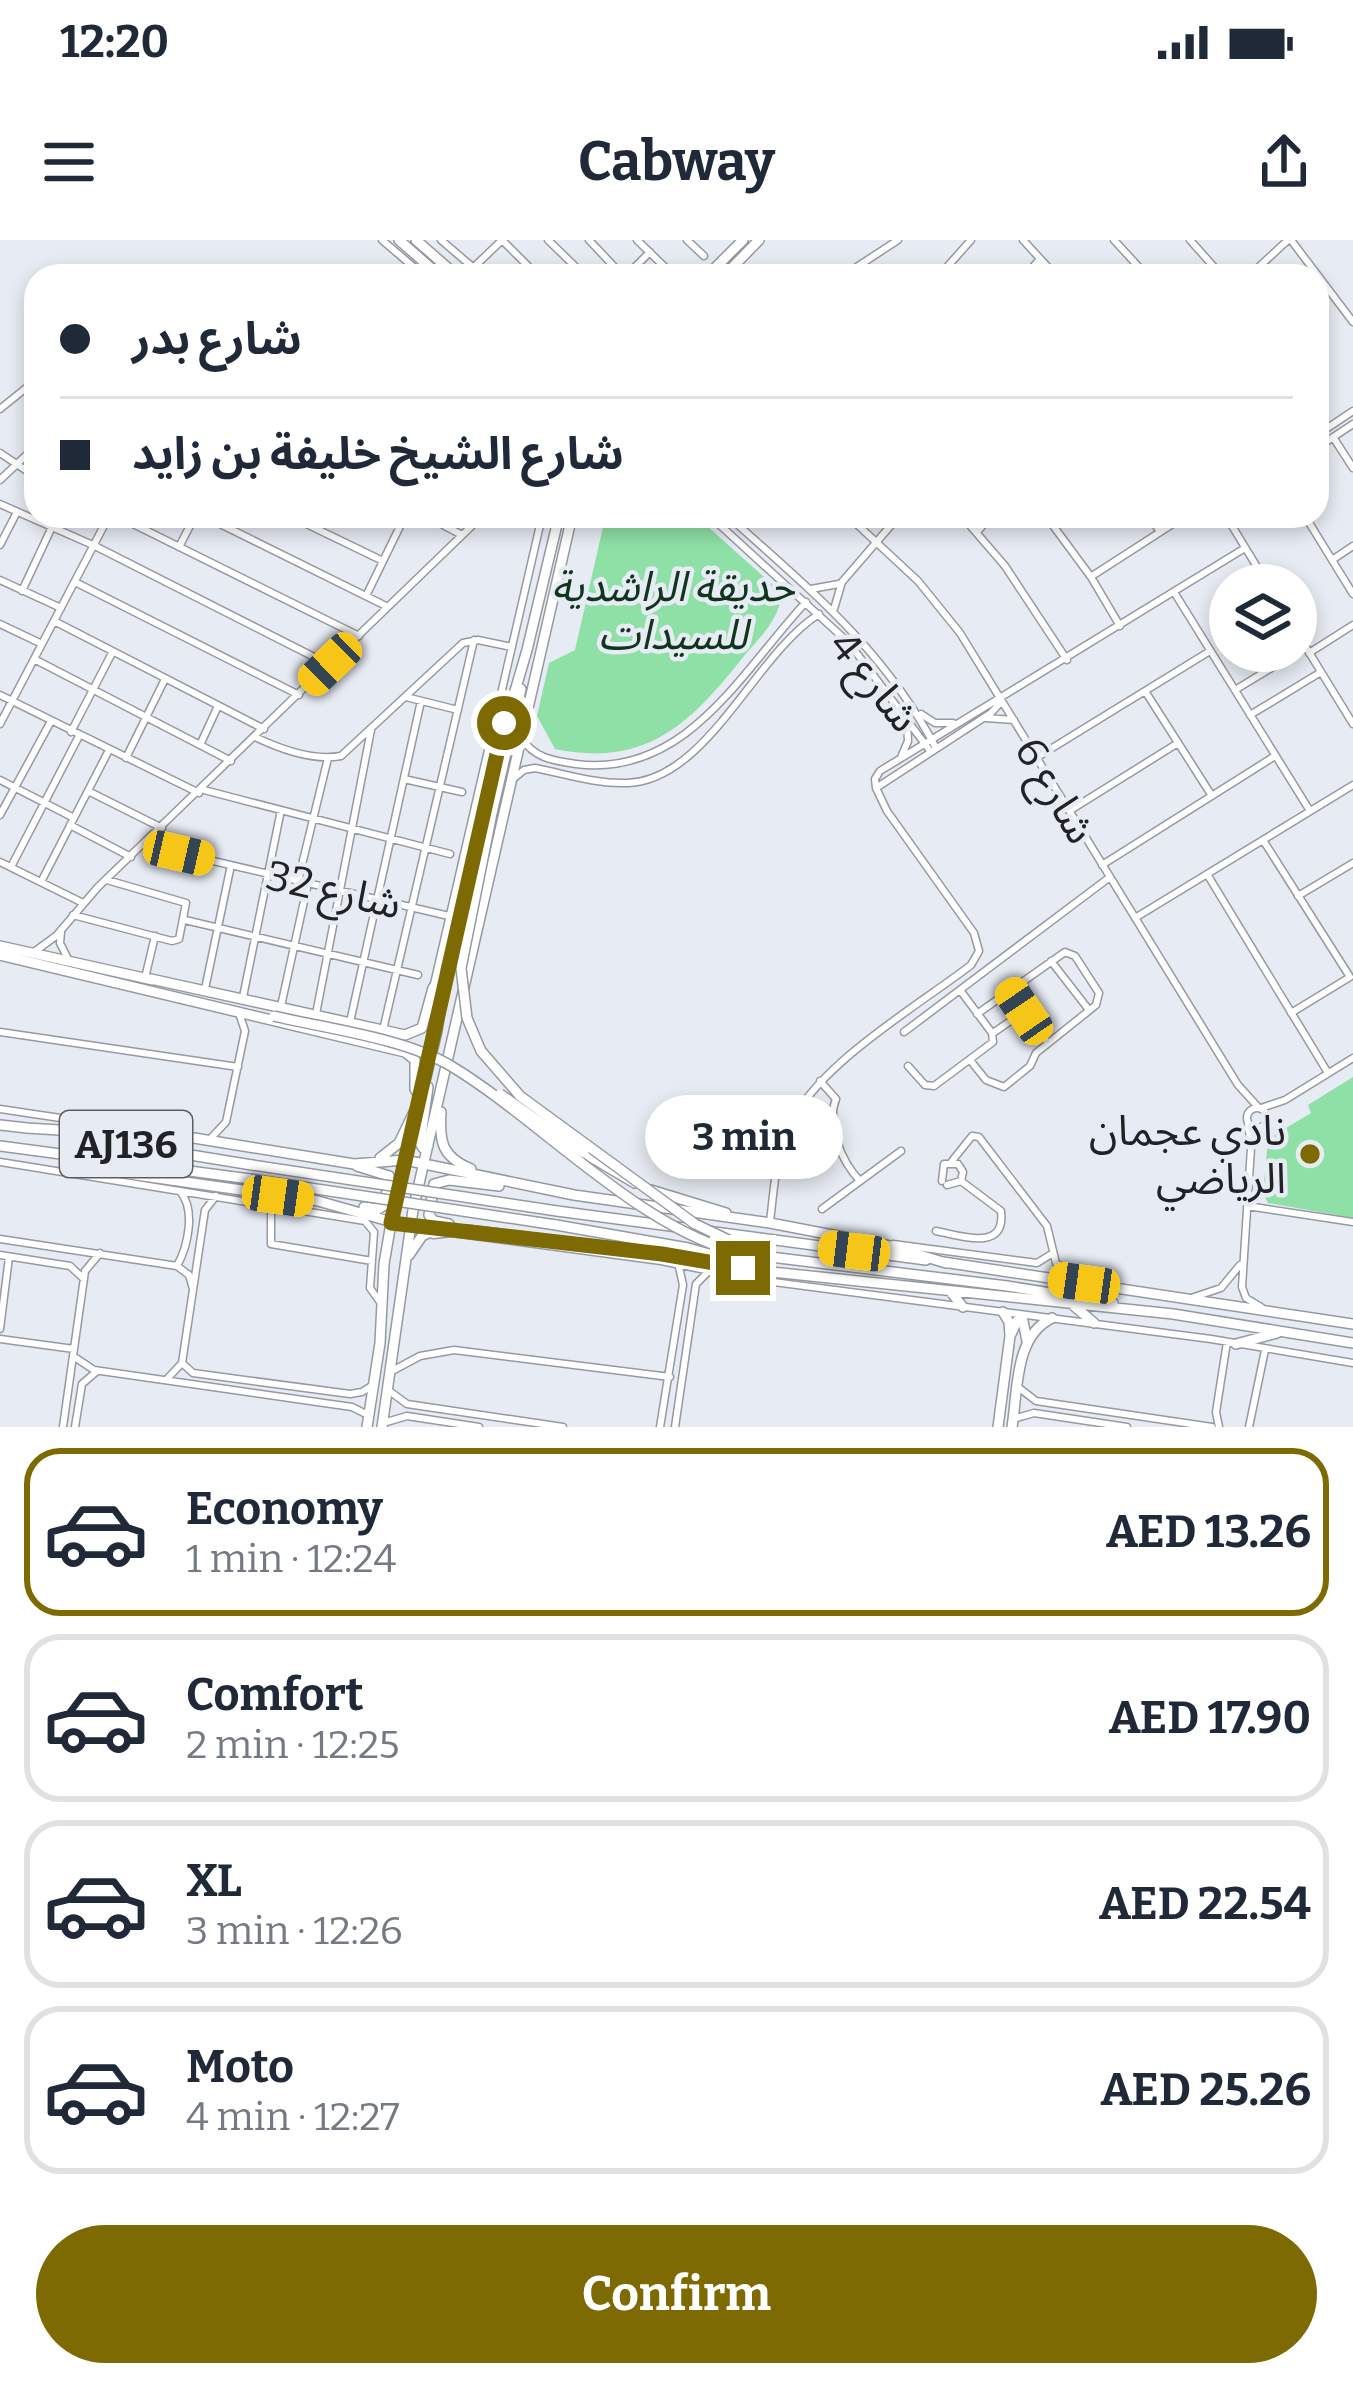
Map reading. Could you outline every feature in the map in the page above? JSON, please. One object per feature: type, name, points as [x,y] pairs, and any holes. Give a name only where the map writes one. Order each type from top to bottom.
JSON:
[{"type":"main road","points":[[399,240],[430,264]]},
{"type":"main road","points":[[416,240],[435,264]]},
{"type":"main road","points":[[719,264],[743,240]]},
{"type":"main road","points":[[736,264],[759,240]]},
{"type":"main road","points":[[556,528],[461,968],[467,1018],[481,1052],[520,1096],[695,1224],[762,1256]]},
{"type":"main road","points":[[382,1425],[410,1227],[569,528]]},
{"type":"main road","points":[[368,1421],[391,1223],[437,1031],[446,969],[487,787],[524,660]]},
{"type":"main road","points":[[0,946],[277,1011],[444,1057],[639,1185],[736,1218]]},
{"type":"main road","points":[[0,955],[205,989],[440,1060],[673,1226],[719,1248],[1051,1292],[1128,1309]]},
{"type":"main road","points":[[405,1035],[422,1028],[432,992],[446,969]]},
{"type":"main road","points":[[148,982],[239,1013],[405,1052],[414,1052],[418,1045],[405,1035],[277,1011]]},
{"type":"main road","points":[[432,992],[437,1031]]},
{"type":"main road","points":[[350,1160],[383,1156],[396,1148],[420,1102],[415,1089],[416,1064],[405,1052]]},
{"type":"main road","points":[[427,1070],[420,1143],[423,1148],[428,1146]]},
{"type":"main road","points":[[441,1089],[443,1148],[454,1162],[492,1179]]},
{"type":"main road","name":"AJ136","points":[[0,1124],[557,1211],[1353,1324]]},
{"type":"main road","points":[[26,1128],[208,1140],[350,1160],[405,1160],[516,1184],[770,1223],[946,1263]]},
{"type":"main road","name":"AJ136","points":[[0,1146],[556,1225],[688,1249],[755,1268],[1128,1309],[1353,1343]]},
{"type":"main road","points":[[68,1155],[115,1172],[244,1191],[299,1207]]},
{"type":"main road","points":[[274,1199],[378,1209],[385,1205],[387,1174],[350,1160]]},
{"type":"main road","points":[[466,1230],[431,1218],[434,1184],[443,1180],[516,1184]]},
{"type":"main road","points":[[226,1196],[244,1191]]},
{"type":"main road","points":[[323,1202],[410,1227],[466,1230],[755,1268]]},
{"type":"main road","points":[[323,1202],[376,1222],[384,1264]]},
{"type":"main road","points":[[405,1265],[426,1233],[442,1229]]},
{"type":"main road","points":[[832,1290],[847,1280]]},
{"type":"main road","points":[[950,1292],[963,1307]]},
{"type":"main road","points":[[1072,1305],[1094,1324]]},
{"type":"main road","points":[[1003,1312],[1010,1338]]},
{"type":"main road","points":[[1027,1341],[1037,1326],[1052,1318]]},
{"type":"main road","points":[[998,1427],[1010,1338],[1014,1324],[1021,1321],[1026,1325],[1027,1341],[1013,1423]]},
{"type":"main road","points":[[1231,1343],[1286,1332]]},
{"type":"street","points":[[382,240],[405,264]]},
{"type":"street","points":[[441,240],[468,264]]},
{"type":"street","points":[[477,264],[501,240],[526,264]]},
{"type":"street","points":[[548,240],[573,264]]},
{"type":"street","points":[[589,240],[613,264]]},
{"type":"street","points":[[637,240],[662,264]]},
{"type":"street","points":[[688,240],[704,256]]},
{"type":"street","points":[[861,264],[898,240]]},
{"type":"street","points":[[950,264],[971,240]]},
{"type":"street","points":[[1023,240],[1045,264]]},
{"type":"street","points":[[1114,240],[1136,264]]},
{"type":"street","points":[[1190,240],[1211,264]]},
{"type":"street","points":[[1277,244],[1290,240],[1308,264]]},
{"type":"street","points":[[638,264],[650,252]]},
{"type":"street","points":[[1036,264],[1040,259]]},
{"type":"street","points":[[1329,291],[1353,322]]},
{"type":"street","points":[[0,409],[24,390]]},
{"type":"street","points":[[1329,440],[1353,424]]},
{"type":"street","points":[[1333,437],[1353,468]]},
{"type":"street","points":[[0,453],[24,471]]},
{"type":"street","points":[[0,480],[24,457]]},
{"type":"street","points":[[0,504],[24,515]]},
{"type":"street","points":[[0,545],[17,512]]},
{"type":"street","points":[[0,724],[105,528]]},
{"type":"street","points":[[138,528],[358,636]]},
{"type":"street","points":[[179,548],[189,528]]},
{"type":"street","points":[[228,528],[388,608]]},
{"type":"street","points":[[315,528],[383,561]]},
{"type":"street","points":[[366,596],[399,528]]},
{"type":"street","points":[[449,528],[463,535]]},
{"type":"street","points":[[31,953],[48,943],[106,880],[469,528]]},
{"type":"street","points":[[432,992],[540,528]]},
{"type":"street","name":"شارع 4","points":[[723,528],[867,662],[934,750]]},
{"type":"street","name":"شارع 4","points":[[741,528],[873,651],[915,708],[928,741]]},
{"type":"street","name":"شارع 6","points":[[861,528],[940,606],[1265,1123]]},
{"type":"street","points":[[834,611],[842,582],[888,528]]},
{"type":"street","points":[[973,528],[1018,584],[1067,660]]},
{"type":"street","points":[[977,532],[980,528]]},
{"type":"street","points":[[1055,528],[1120,626]]},
{"type":"street","points":[[1158,528],[1160,532]]},
{"type":"street","points":[[1091,577],[1166,528]]},
{"type":"street","points":[[1234,528],[1256,564]]},
{"type":"street","points":[[1312,528],[1353,594]]},
{"type":"street","points":[[22,591],[52,529],[330,664]]},
{"type":"street","points":[[1332,560],[1353,546]]},
{"type":"street","points":[[770,1223],[783,1141],[799,1108],[820,1082],[971,965],[980,951],[974,933],[887,811],[876,788],[878,773],[1246,548]]},
{"type":"street","points":[[0,591],[2,581],[61,608]]},
{"type":"street","points":[[75,582],[298,695]]},
{"type":"street","points":[[809,589],[842,582]]},
{"type":"street","points":[[1174,592],[1209,649]]},
{"type":"street","points":[[521,736],[533,752],[586,765],[629,763],[663,751],[705,717],[806,602]]},
{"type":"street","points":[[511,782],[524,770],[535,768],[586,780],[631,783],[656,777],[674,767],[819,614]]},
{"type":"street","points":[[54,621],[264,729]]},
{"type":"street","points":[[1317,645],[1353,625]]},
{"type":"street","points":[[2,629],[42,644]]},
{"type":"street","points":[[255,737],[328,758],[346,754],[459,646],[474,640],[512,647]]},
{"type":"street","points":[[383,1030],[474,640]]},
{"type":"street","points":[[1036,758],[1209,652]]},
{"type":"street","points":[[11,867],[112,653]]},
{"type":"street","points":[[34,659],[231,761]]},
{"type":"street","points":[[1317,665],[1353,724]]},
{"type":"street","points":[[1223,672],[1310,812]]},
{"type":"street","points":[[1235,690],[1268,672]]},
{"type":"street","points":[[1250,715],[1321,672]]},
{"type":"street","points":[[983,706],[988,679]]},
{"type":"street","points":[[126,758],[165,680]]},
{"type":"street","points":[[1145,691],[1212,796]]},
{"type":"street","points":[[0,695],[50,723],[200,791],[450,854]]},
{"type":"street","points":[[406,697],[458,710]]},
{"type":"street","points":[[876,788],[982,719],[1001,700]]},
{"type":"street","points":[[350,1022],[421,701]]},
{"type":"street","points":[[200,745],[218,706]]},
{"type":"street","points":[[915,708],[934,723],[957,723]]},
{"type":"street","points":[[898,760],[908,741],[904,713]]},
{"type":"street","points":[[982,719],[1014,720]]},
{"type":"street","points":[[0,815],[50,723]]},
{"type":"street","points":[[316,1015],[371,730]]},
{"type":"street","points":[[1069,811],[1178,743]]},
{"type":"street","points":[[41,882],[109,750]]},
{"type":"street","points":[[663,751],[673,759],[674,767]]},
{"type":"street","points":[[1102,865],[1275,756]]},
{"type":"street","points":[[277,1011],[294,946],[313,818],[328,758]]},
{"type":"street","points":[[629,763],[626,773],[631,783]]},
{"type":"street","points":[[404,779],[462,792]]},
{"type":"street","points":[[0,780],[131,857]]},
{"type":"street","points":[[1135,917],[1353,785]]},
{"type":"street","points":[[88,790],[163,827]]},
{"type":"street","points":[[242,998],[281,810]]},
{"type":"street","name":"شارع 32","points":[[154,835],[173,851],[449,916]]},
{"type":"street","points":[[1264,840],[1352,976],[1291,1013]]},
{"type":"street","points":[[0,862],[83,903]]},
{"type":"street","points":[[205,989],[231,866]]},
{"type":"street","points":[[1298,896],[1352,867]]},
{"type":"street","points":[[1207,874],[1328,1073]]},
{"type":"street","points":[[904,1032],[1110,877]]},
{"type":"street","points":[[73,915],[177,940],[188,906],[184,902],[106,880]]},
{"type":"street","points":[[185,920],[418,975]]},
{"type":"street","points":[[62,928],[60,944],[72,963]]},
{"type":"street","points":[[148,982],[155,936]]},
{"type":"street","points":[[970,1060],[986,1080],[1004,1087],[1031,1065],[1034,1054],[1097,1003],[1099,993],[1076,956],[1065,952],[977,1014]]},
{"type":"street","points":[[1051,961],[1089,1010]]},
{"type":"street","points":[[908,1066],[931,1086],[992,1044],[992,1034],[959,990]]},
{"type":"street","points":[[1010,990],[1048,1043]]},
{"type":"street","points":[[992,1034],[1024,1011]]},
{"type":"street","points":[[208,1140],[226,1122],[245,1031],[239,1013]]},
{"type":"street","points":[[245,1031],[262,1018]]},
{"type":"street","points":[[0,1032],[238,1067]]},
{"type":"street","points":[[1268,1310],[1244,1294],[1251,1148],[1285,1100],[1353,1058]]},
{"type":"street","points":[[820,1082],[836,1099],[832,1111],[835,1132],[848,1166],[860,1181]]},
{"type":"street","name":"شارع 6","points":[[1238,1085],[1251,1148]]},
{"type":"street","points":[[1265,1123],[1257,1128],[1248,1119],[1259,1107],[1285,1100]]},
{"type":"street","points":[[0,1109],[174,1137]]},
{"type":"street","points":[[226,1122],[239,1145]]},
{"type":"street","points":[[1001,1210],[962,1181],[945,1183],[942,1166],[972,1136],[979,1137],[1043,1220],[1059,1266],[1084,1283]]},
{"type":"street","points":[[822,1209],[901,1151]]},
{"type":"street","points":[[952,1161],[962,1169],[962,1181]]},
{"type":"street","points":[[0,1162],[274,1199],[271,1244],[372,1261]]},
{"type":"street","points":[[177,1189],[189,1204],[183,1254],[177,1266]]},
{"type":"street","points":[[166,1380],[182,1363],[206,1205],[226,1196]]},
{"type":"street","points":[[1001,1210],[1009,1204]]},
{"type":"street","points":[[1247,1206],[1353,1222]]},
{"type":"street","points":[[299,1207],[369,1224],[374,1232],[370,1291],[382,1304]]},
{"type":"street","points":[[936,1231],[988,1239],[1001,1226],[1001,1210]]},
{"type":"street","points":[[414,1246],[435,1235],[452,1233],[1353,1363]]},
{"type":"street","points":[[0,1239],[177,1266],[189,1275],[193,1289]]},
{"type":"street","points":[[877,1244],[1034,1262],[1052,1252]]},
{"type":"street","points":[[43,1262],[47,1246]]},
{"type":"street","points":[[63,1427],[84,1279],[89,1264],[100,1253]]},
{"type":"street","points":[[0,1329],[4,1256],[70,1266],[84,1279]]},
{"type":"street","points":[[1186,1299],[1226,1285],[1243,1256]]},
{"type":"street","points":[[660,1427],[682,1297],[683,1276],[677,1264]]},
{"type":"street","points":[[675,1427],[697,1281],[709,1271]]},
{"type":"street","points":[[682,1297],[690,1294],[694,1299]]},
{"type":"street","points":[[0,1339],[73,1352],[86,1367],[102,1372],[321,1403],[368,1421]]},
{"type":"street","points":[[1018,1387],[1036,1401],[1215,1427],[1231,1343]]},
{"type":"street","points":[[390,1372],[437,1352],[463,1350],[670,1377]]},
{"type":"street","points":[[1249,1427],[1265,1350]]},
{"type":"street","points":[[182,1363],[188,1371],[206,1375],[322,1392],[354,1394],[373,1384]]},
{"type":"street","points":[[75,1427],[85,1380],[102,1372]]},
{"type":"street","points":[[204,1386],[206,1375]]},
{"type":"street","points":[[388,1390],[403,1403],[563,1427]]},
{"type":"street","points":[[321,1403],[322,1392]]},
{"type":"street","points":[[65,1406],[78,1408]]},
{"type":"street","points":[[1087,1421],[1083,1415],[1088,1409]]},
{"type":"street","points":[[453,1423],[450,1416],[456,1412]]},
{"type":"street","points":[[1013,1423],[1034,1413],[1127,1427]]},
{"type":"street","points":[[664,1414],[676,1416]]},
{"type":"street","points":[[382,1425],[407,1416],[479,1427]]},
{"type":"green space","name":"حديقة الراشدية للسيدات","points":[[603,528],[709,528],[782,593],[763,634],[705,701],[664,735],[641,746],[616,752],[555,749],[537,716],[549,663],[575,650]]},
{"type":"green space","name":"نادي عجمان الرياضي","points":[[1353,1077],[1353,1218],[1268,1203],[1263,1194],[1268,1139],[1311,1113],[1308,1105]]},
{"type":"place","name":"نادي عجمان الرياضي","points":[[1310,1154]]},
{"type":"route","points":[[504,723],[391,1223],[662,1254],[743,1268]]}]
